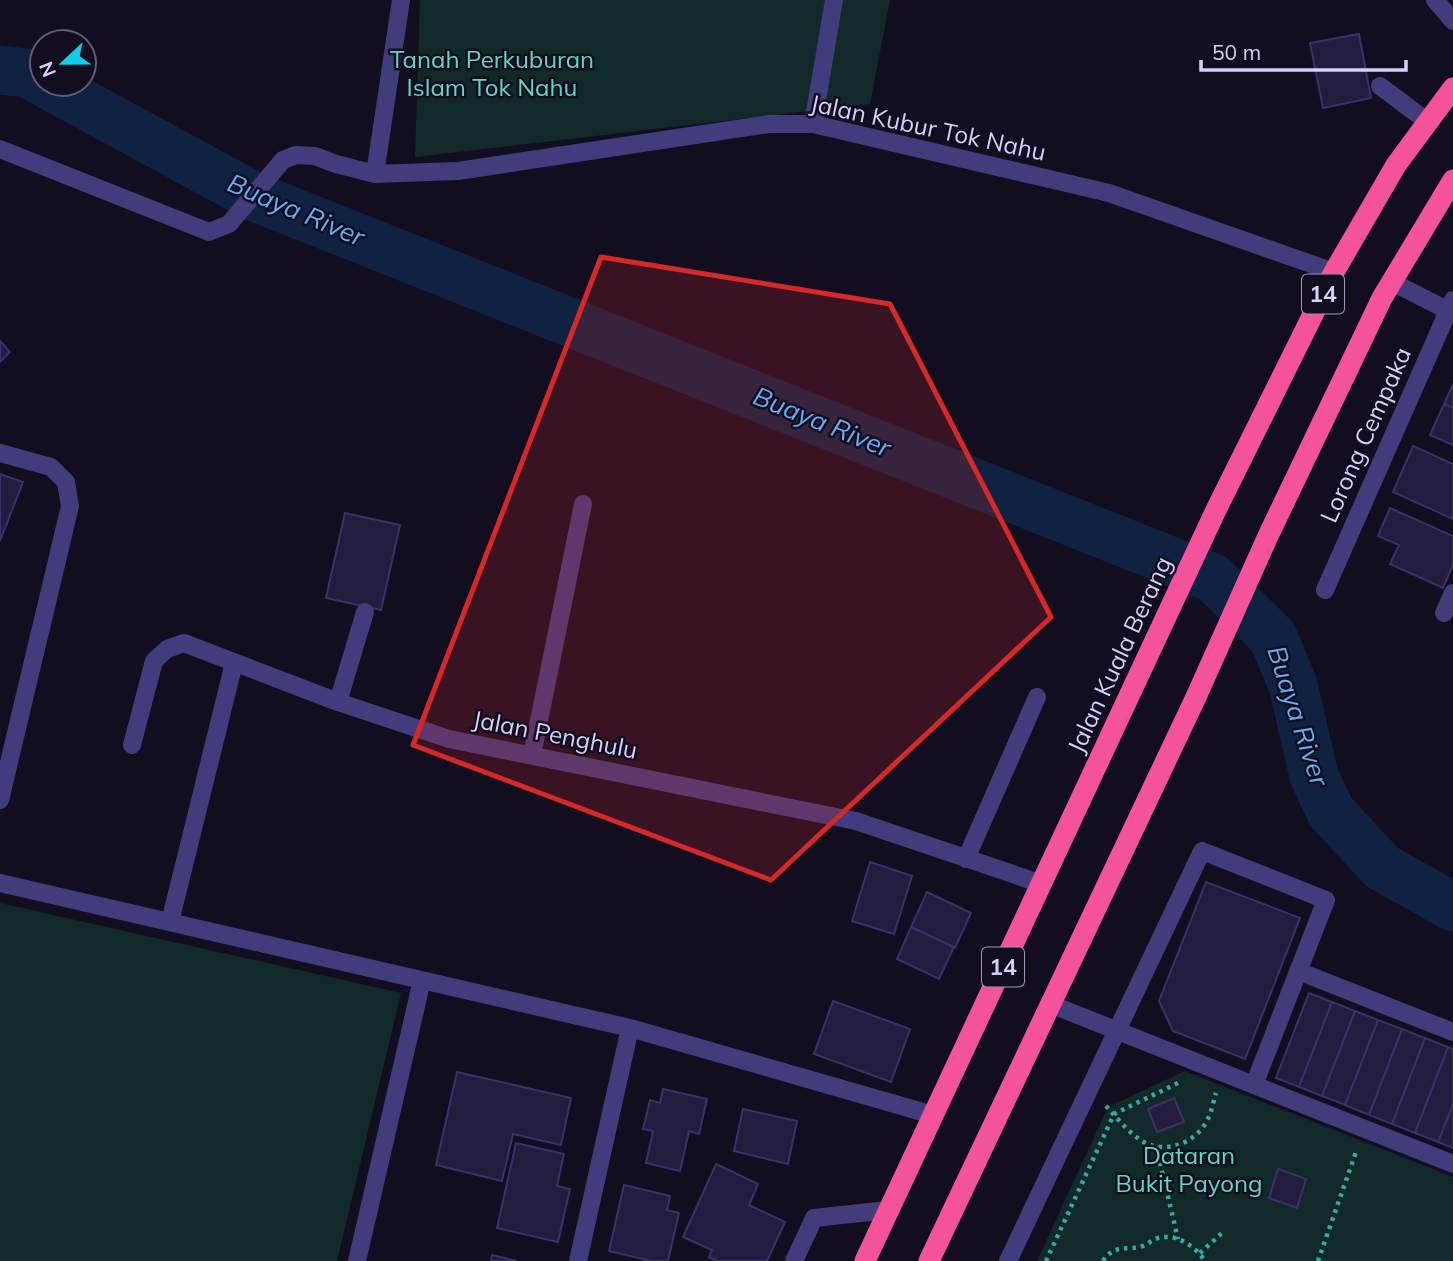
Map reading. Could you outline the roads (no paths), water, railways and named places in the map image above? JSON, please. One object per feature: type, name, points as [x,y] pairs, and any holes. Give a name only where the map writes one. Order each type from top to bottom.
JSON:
[{"type":"highway","name":"Jalan Kuala Berang","points":[[865,1261],[1215,512],[1335,272],[1396,165],[1453,88]]},
{"type":"highway","name":"14","points":[[929,1261],[1268,536],[1392,282],[1453,180]]},
{"type":"street","points":[[375,174],[401,0]]},
{"type":"street","points":[[813,124],[834,0]]},
{"type":"street","points":[[1435,0],[1453,21]]},
{"type":"street","points":[[1380,86],[1428,122]]},
{"type":"street","name":"Jalan Kubur Tok Nahu","points":[[0,149],[209,232],[229,224],[283,160],[296,155],[315,156],[375,174],[458,171],[769,124],[813,124],[1109,193],[1335,272]]},
{"type":"street","points":[[1392,282],[1451,308]]},
{"type":"street","name":"Lorong Cempaka","points":[[1325,590],[1451,308]]},
{"type":"street","points":[[0,453],[51,467],[66,482],[71,506],[0,800]]},
{"type":"street","points":[[532,755],[583,504]]},
{"type":"street","points":[[1444,612],[1453,593]]},
{"type":"street","points":[[338,702],[365,612]]},
{"type":"street","name":"Jalan Penghulu","points":[[132,745],[154,661],[167,649],[184,643],[338,702],[449,739],[856,821],[1042,884]]},
{"type":"street","points":[[170,922],[234,663]]},
{"type":"street","points":[[966,859],[1037,697]]},
{"type":"street","points":[[1008,1261],[1202,850],[1326,900],[1254,1085]]},
{"type":"street","points":[[0,883],[630,1028],[933,1115]]},
{"type":"street","points":[[1298,971],[1453,1032]]},
{"type":"street","points":[[356,1261],[422,980]]},
{"type":"street","points":[[1050,1004],[1453,1164]]},
{"type":"street","points":[[578,1261],[630,1028]]},
{"type":"street","points":[[794,1261],[814,1218],[888,1210]]},
{"type":"waterway","name":"Buaya River","points":[[0,70],[28,74]]},
{"type":"waterway","name":"Buaya River","points":[[73,98],[255,197],[1213,578],[1273,637],[1293,685],[1314,776],[1331,812],[1382,867],[1453,907]]},
{"type":"park label","name":"Tanah Perkuburan Islam Tok Nahu","points":[[492,74]]},
{"type":"park label","name":"Dataran Bukit Payong","points":[[1189,1170]]}]
